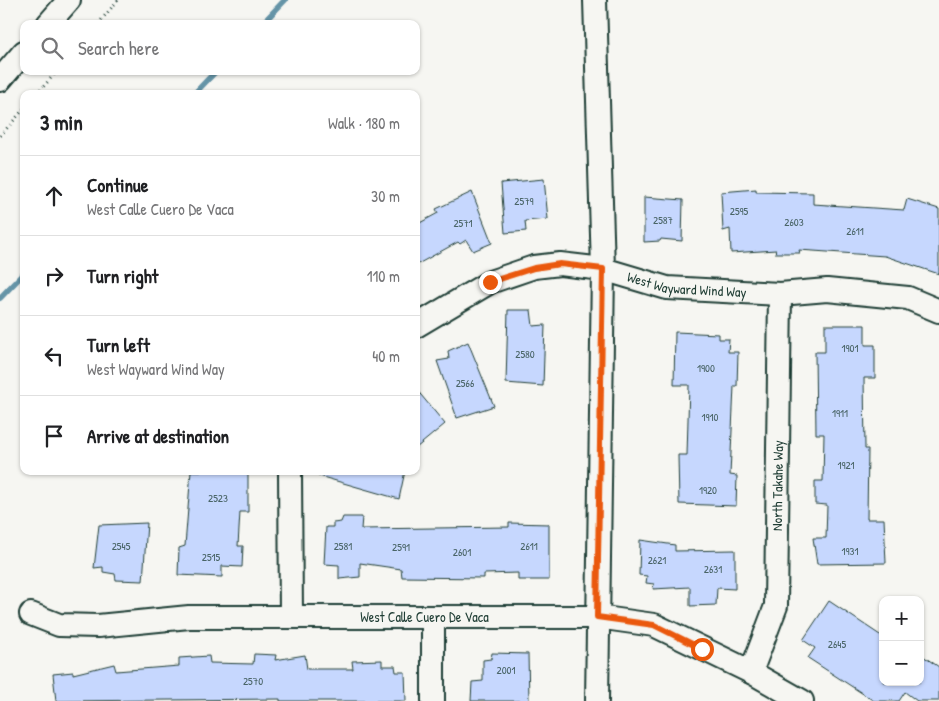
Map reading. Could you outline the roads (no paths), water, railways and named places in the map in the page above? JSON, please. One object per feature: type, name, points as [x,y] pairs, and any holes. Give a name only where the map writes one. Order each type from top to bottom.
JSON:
[{"type":"street","points":[[52,20],[69,0]]},
{"type":"street","points":[[595,0],[603,269],[597,701]]},
{"type":"street","points":[[0,80],[20,57]]},
{"type":"street","name":"West Wayward Wind Way","points":[[420,324],[490,282],[534,268],[560,264],[603,269],[667,288],[780,294],[827,290],[908,298],[939,311]]},
{"type":"street","name":"North Takahe Way","points":[[750,672],[776,606],[780,294]]},
{"type":"street","points":[[290,475],[291,616]]},
{"type":"street","name":"West Calle Cuero De Vaca","points":[[31,614],[59,625],[98,626],[189,617],[597,617],[654,625],[750,672],[802,701]]},
{"type":"street","points":[[433,617],[433,701]]},
{"type":"waterway","points":[[266,20],[285,0]]},
{"type":"waterway","points":[[198,90],[212,75]]},
{"type":"waterway","points":[[0,298],[20,277]]}]
